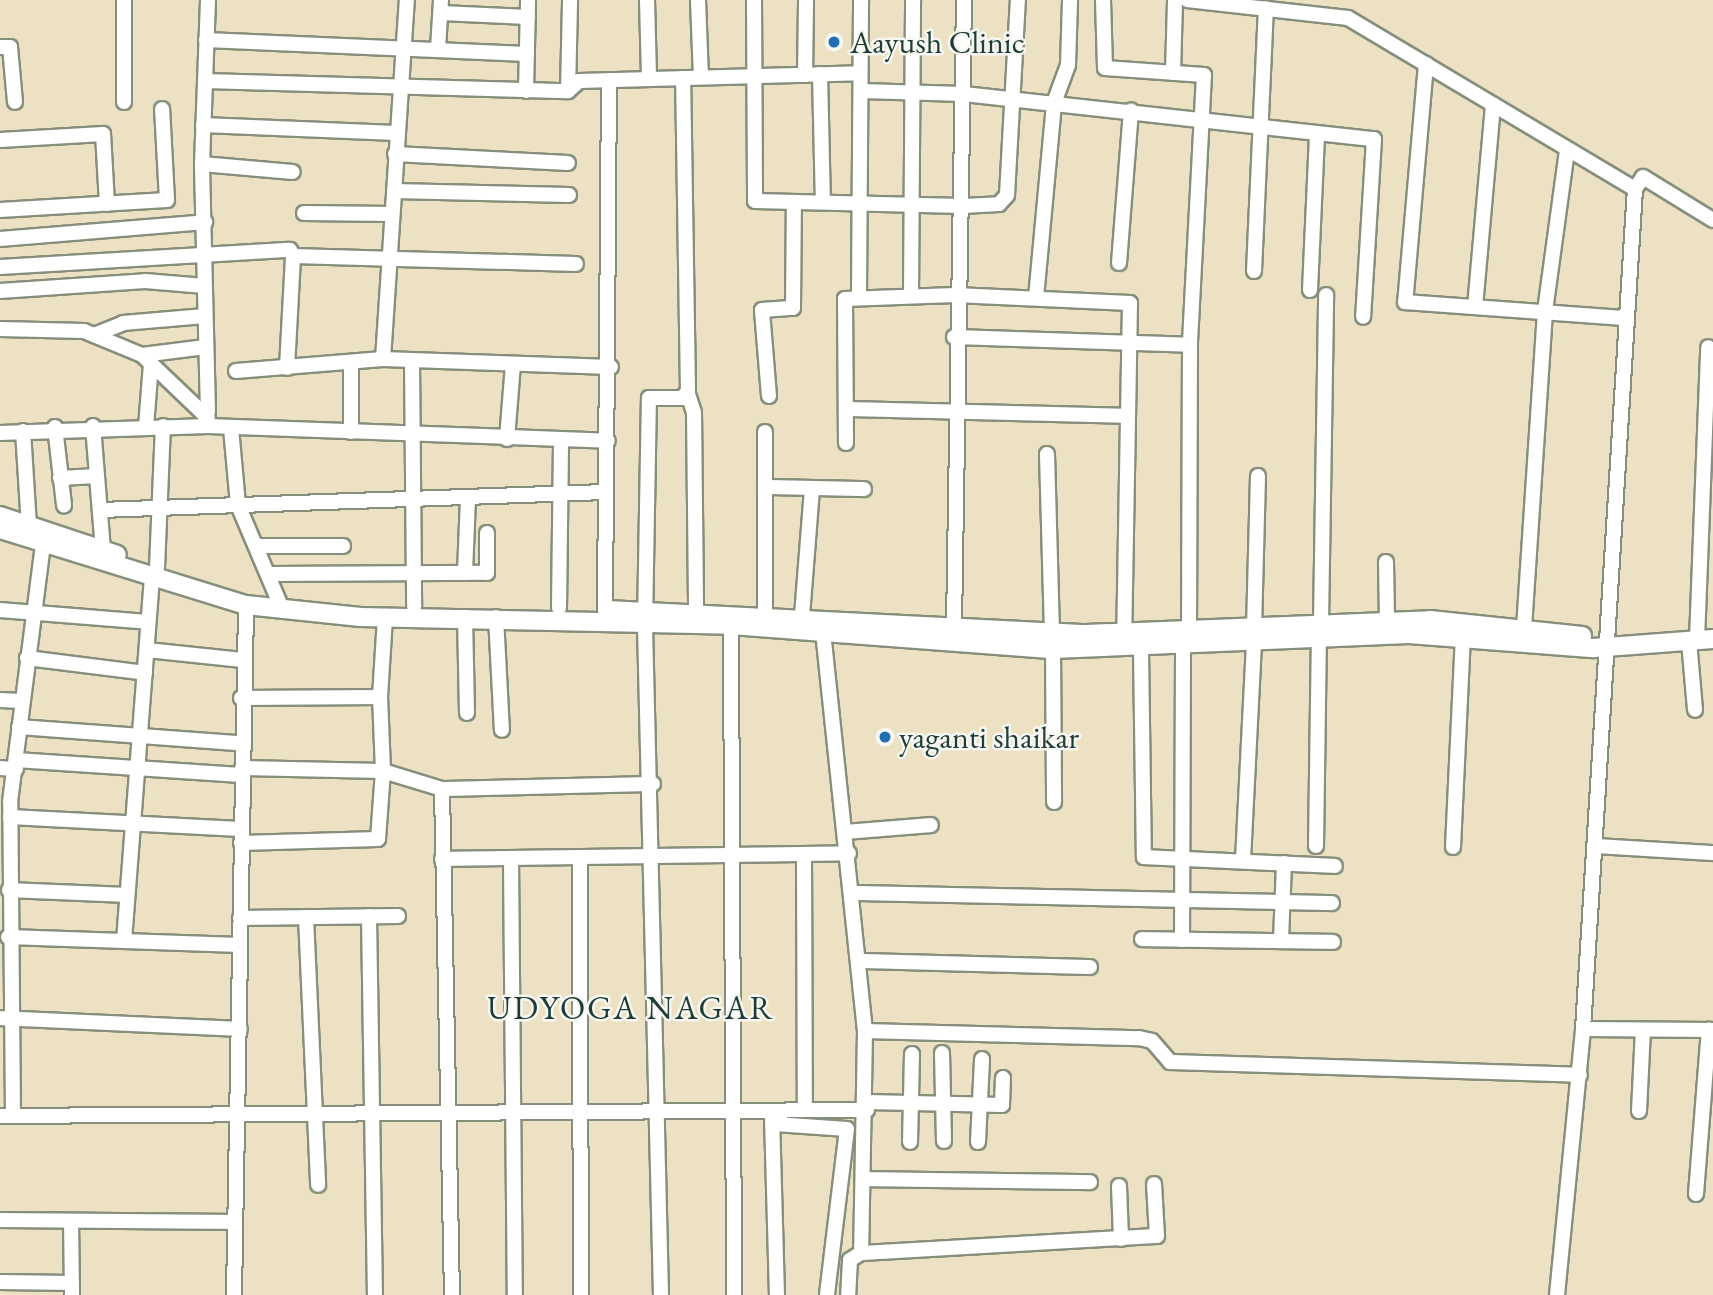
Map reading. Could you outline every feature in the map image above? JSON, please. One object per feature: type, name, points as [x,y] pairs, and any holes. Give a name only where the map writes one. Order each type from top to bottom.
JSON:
[{"type":"main road","points":[[0,516],[103,551],[154,574],[246,606],[559,608],[605,610],[646,617],[731,625],[954,627],[1052,641],[1124,634],[1186,640],[1254,636],[1320,631],[1387,620],[1524,628],[1604,644]]},
{"type":"main road","points":[[0,529],[43,545],[283,606],[385,617],[646,617],[696,612],[803,616],[822,624],[1141,650],[1186,640]]},
{"type":"main road","points":[[1320,631],[1604,644],[1700,640]]},
{"type":"street","points":[[124,0],[124,102]]},
{"type":"street","points":[[208,0],[202,164],[207,254],[205,347],[208,419]]},
{"type":"street","points":[[383,359],[387,256],[407,0]]},
{"type":"street","points":[[526,91],[528,0]]},
{"type":"street","points":[[568,91],[570,0]]},
{"type":"street","points":[[647,0],[649,79]]},
{"type":"street","points":[[698,0],[701,77]]},
{"type":"street","points":[[754,0],[755,201],[963,206],[1005,199],[1014,99],[1018,0]]},
{"type":"street","points":[[805,75],[807,0]]},
{"type":"street","points":[[859,294],[862,203],[861,0]]},
{"type":"street","points":[[911,295],[913,0]]},
{"type":"street","points":[[954,627],[954,337],[963,206],[964,0]]},
{"type":"street","points":[[1036,298],[1054,103],[1068,65],[1070,0]]},
{"type":"street","points":[[1103,0],[1105,68],[1204,75],[1190,345],[1182,940]]},
{"type":"street","points":[[1173,73],[1175,0]]},
{"type":"street","points":[[1187,0],[1348,18],[1635,189]]},
{"type":"street","points":[[438,49],[441,7],[528,17]]},
{"type":"street","points":[[1254,271],[1266,8]]},
{"type":"street","points":[[206,40],[527,54]]},
{"type":"street","points":[[0,47],[10,47],[15,102]]},
{"type":"street","points":[[1426,64],[1405,302],[1623,318]]},
{"type":"street","points":[[205,81],[400,89],[568,91],[579,81],[860,73]]},
{"type":"street","points":[[820,74],[823,202]]},
{"type":"street","points":[[683,78],[688,394],[694,412],[696,612]]},
{"type":"street","points":[[605,610],[605,492],[611,367],[609,80]]},
{"type":"street","points":[[861,91],[964,94],[1131,110],[1374,139],[1363,317]]},
{"type":"street","points":[[1475,307],[1493,105]]},
{"type":"street","points":[[0,210],[167,200],[162,109]]},
{"type":"street","points":[[1119,263],[1131,110]]},
{"type":"street","points":[[203,125],[396,133]]},
{"type":"street","points":[[1310,290],[1317,133]]},
{"type":"street","points":[[0,140],[103,134],[107,204]]},
{"type":"street","points":[[1524,628],[1545,311],[1567,150]]},
{"type":"street","points":[[395,154],[568,163]]},
{"type":"street","points":[[202,164],[293,172]]},
{"type":"street","points":[[1557,1295],[1580,1075],[1623,318],[1635,189],[1643,177],[1713,220]]},
{"type":"street","points":[[394,191],[569,195]]},
{"type":"street","points":[[769,396],[762,310],[793,308],[794,202]]},
{"type":"street","points":[[304,213],[392,214]]},
{"type":"street","points":[[0,239],[205,222]]},
{"type":"street","points":[[0,267],[290,250],[293,256],[287,368]]},
{"type":"street","points":[[293,256],[387,256],[576,264]]},
{"type":"street","points":[[0,291],[145,281],[205,286]]},
{"type":"street","points":[[846,443],[845,299],[859,294],[955,295],[1130,303],[1124,634]]},
{"type":"street","points":[[1316,846],[1326,295]]},
{"type":"street","points":[[94,335],[123,323],[205,316]]},
{"type":"street","points":[[0,329],[94,335],[146,359],[208,419],[231,428],[608,441]]},
{"type":"street","points":[[954,337],[1190,345]]},
{"type":"street","points":[[146,359],[205,347]]},
{"type":"street","points":[[1695,710],[1700,640],[1708,347]]},
{"type":"street","points":[[146,359],[146,426]]},
{"type":"street","points":[[236,371],[351,365],[383,359],[611,367]]},
{"type":"street","points":[[412,360],[414,607]]},
{"type":"street","points":[[351,365],[351,432]]},
{"type":"street","points":[[507,439],[513,365]]},
{"type":"street","points":[[661,1295],[656,1110],[655,858],[646,617],[649,398],[688,394]]},
{"type":"street","points":[[846,409],[1127,416]]},
{"type":"street","points":[[0,433],[55,427],[163,426],[208,419]]},
{"type":"street","points":[[93,426],[103,551]]},
{"type":"street","points":[[124,941],[131,823],[159,508],[163,426]]},
{"type":"street","points":[[55,427],[64,505]]},
{"type":"street","points":[[231,428],[238,505],[283,606]]},
{"type":"street","points":[[23,431],[29,526]]},
{"type":"street","points":[[765,432],[765,614]]},
{"type":"street","points":[[559,608],[561,441]]},
{"type":"street","points":[[1047,454],[1054,802]]},
{"type":"street","points":[[60,478],[97,476]]},
{"type":"street","points":[[1243,860],[1254,636],[1258,476]]},
{"type":"street","points":[[765,487],[864,489]]},
{"type":"street","points":[[803,616],[812,488]]},
{"type":"street","points":[[100,510],[605,492]]},
{"type":"street","points":[[465,573],[468,497]]},
{"type":"street","points":[[271,574],[413,575],[489,569],[487,533]]},
{"type":"street","points":[[43,545],[21,701],[16,764],[5,802],[10,817],[6,899],[6,1116],[239,1118],[805,1109],[910,1102],[1002,1105],[1003,1078]]},
{"type":"street","points":[[257,546],[343,546]]},
{"type":"street","points":[[1386,562],[1387,620]]},
{"type":"street","points":[[234,1295],[240,1029],[242,771],[239,743],[246,606]]},
{"type":"street","points":[[0,610],[148,622]]},
{"type":"street","points":[[10,817],[131,823],[241,836],[378,839],[383,771],[380,697],[385,617]]},
{"type":"street","points":[[465,617],[467,713]]},
{"type":"street","points":[[496,617],[502,730]]},
{"type":"street","points":[[822,624],[861,961],[867,1106],[861,1254]]},
{"type":"street","points":[[731,625],[734,1295]]},
{"type":"street","points":[[1453,846],[1463,636]]},
{"type":"street","points":[[147,650],[242,660]]},
{"type":"street","points":[[1141,650],[1144,857],[1335,866]]},
{"type":"street","points":[[27,658],[145,673]]},
{"type":"street","points":[[241,698],[380,697]]},
{"type":"street","points":[[0,700],[21,701]]},
{"type":"street","points":[[19,727],[239,743]]},
{"type":"street","points":[[0,768],[16,764],[137,770],[383,771],[442,789],[653,784]]},
{"type":"street","points":[[442,789],[446,1114],[452,1295]]},
{"type":"street","points":[[846,832],[931,825]]},
{"type":"street","points":[[1595,846],[1713,853]]},
{"type":"street","points":[[442,859],[655,858],[849,853]]},
{"type":"street","points":[[804,855],[805,1109]]},
{"type":"street","points":[[580,858],[583,1111],[581,1295]]},
{"type":"street","points":[[511,859],[515,1295]]},
{"type":"street","points":[[1281,941],[1284,863]]},
{"type":"street","points":[[853,893],[1332,903]]},
{"type":"street","points":[[6,899],[127,895]]},
{"type":"street","points":[[369,916],[376,1295]]},
{"type":"street","points":[[240,918],[398,916]]},
{"type":"street","points":[[306,917],[318,1185]]},
{"type":"street","points":[[8,937],[240,945]]},
{"type":"street","points":[[1142,939],[1334,942]]},
{"type":"street","points":[[861,961],[1090,967]]},
{"type":"street","points":[[7,1018],[240,1029]]},
{"type":"street","points":[[1583,1029],[1711,1030],[1696,1194]]},
{"type":"street","points":[[1639,1111],[1643,1030]]},
{"type":"street","points":[[865,1031],[1139,1038],[1152,1041],[1170,1062],[1580,1075]]},
{"type":"street","points":[[942,1053],[944,1141]]},
{"type":"street","points":[[910,1142],[912,1054]]},
{"type":"street","points":[[978,1142],[982,1059]]},
{"type":"street","points":[[770,1109],[775,1124],[777,1295]]},
{"type":"street","points":[[775,1124],[846,1129],[827,1295]]},
{"type":"street","points":[[865,1179],[1090,1182]]},
{"type":"street","points":[[848,1295],[850,1260],[861,1254],[1157,1236],[1154,1184]]},
{"type":"street","points":[[1119,1186],[1121,1239]]},
{"type":"street","points":[[0,1220],[235,1222]]},
{"type":"street","points":[[0,1282],[72,1289],[71,1221]]},
{"type":"place","name":"Aayush Clinic","points":[[834,42]]},
{"type":"place","name":"yaganti shaikar","points":[[885,737]]},
{"type":"district","name":"UDYOGA NAGAR","points":[[631,1008]]}]
